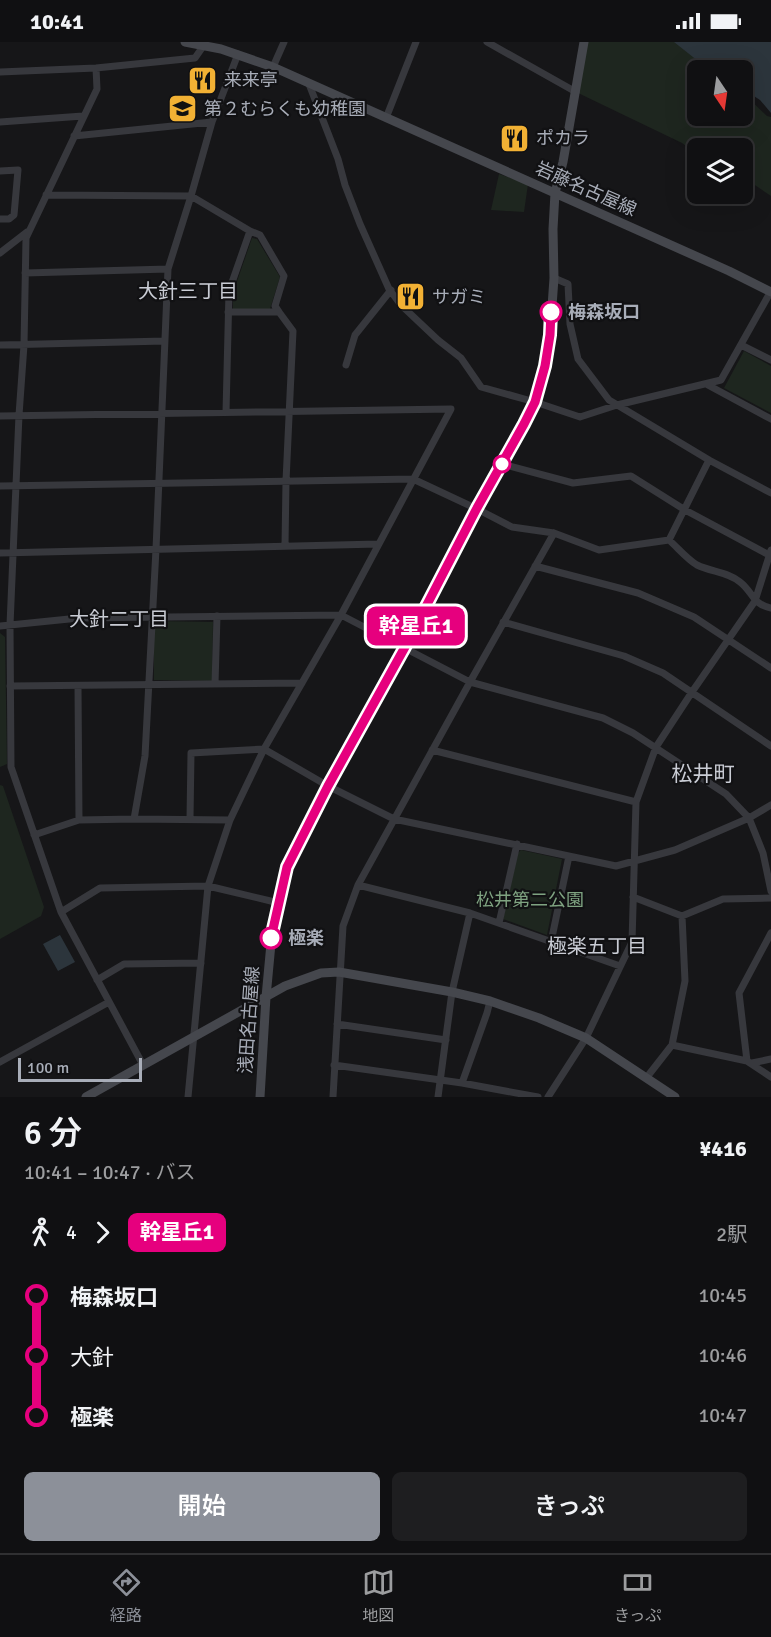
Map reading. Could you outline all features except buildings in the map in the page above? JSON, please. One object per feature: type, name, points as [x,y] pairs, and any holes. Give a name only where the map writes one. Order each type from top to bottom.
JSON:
[{"type":"main road","name":"岩藤名古屋線","points":[[185,42],[238,54],[273,67],[718,266],[771,292]]},
{"type":"main road","name":"浅田名古屋線","points":[[260,1097],[272,933],[287,867],[328,786],[405,647],[535,402],[545,366],[550,335],[554,278],[555,193],[563,162],[584,42]]},
{"type":"main road","points":[[86,1097],[285,986],[321,974],[339,972],[452,992],[490,1001],[539,1018],[586,1038],[675,1097]]},
{"type":"street","points":[[273,67],[284,42]]},
{"type":"street","points":[[386,118],[416,42]]},
{"type":"street","points":[[487,42],[497,44],[576,92]]},
{"type":"street","points":[[0,72],[96,68],[195,58],[204,45]]},
{"type":"street","points":[[134,819],[145,756],[168,269],[212,122],[238,54]]},
{"type":"street","points":[[96,68],[97,89],[26,238],[24,345],[10,625],[11,767],[61,912],[143,1065]]},
{"type":"street","points":[[309,84],[360,224],[391,290],[401,305],[460,358],[481,387],[580,417],[617,405],[721,380],[771,292]]},
{"type":"street","points":[[0,122],[83,116]]},
{"type":"street","points":[[74,136],[212,122]]},
{"type":"street","points":[[0,171],[18,170],[14,215],[9,219],[0,219]]},
{"type":"street","points":[[46,195],[191,196],[260,235],[284,276],[275,306],[292,331],[285,546]]},
{"type":"street","points":[[0,253],[29,231]]},
{"type":"street","points":[[226,412],[229,291],[250,231]]},
{"type":"street","points":[[25,273],[168,269]]},
{"type":"street","points":[[554,278],[568,284],[570,324],[578,359],[609,400],[771,493]]},
{"type":"street","points":[[346,365],[355,335],[391,290]]},
{"type":"street","points":[[228,312],[279,312]]},
{"type":"street","points":[[0,345],[165,341]]},
{"type":"street","points":[[741,345],[771,360]]},
{"type":"street","points":[[706,384],[771,419]]},
{"type":"street","points":[[0,416],[450,409],[341,615],[264,749],[230,820],[208,886],[188,1097]]},
{"type":"street","points":[[669,540],[710,460]]},
{"type":"street","points":[[502,464],[573,483],[631,476],[685,510],[770,553],[755,600],[656,747],[636,802],[632,942],[586,1038],[548,1097]]},
{"type":"street","points":[[0,486],[413,478],[512,527],[554,533],[599,550],[669,540],[696,564],[735,577],[755,600],[771,608]]},
{"type":"street","points":[[333,1097],[343,926],[358,885],[554,533]]},
{"type":"street","points":[[0,553],[378,544]]},
{"type":"street","points":[[535,566],[638,593],[694,616],[771,668]]},
{"type":"street","points":[[0,626],[79,618],[341,615],[470,682],[603,718],[656,747],[726,794],[749,818],[770,877],[771,891]]},
{"type":"street","points":[[215,684],[217,616]]},
{"type":"street","points":[[503,622],[624,656],[663,673],[771,746]]},
{"type":"street","points":[[10,686],[302,683]]},
{"type":"street","points":[[78,686],[79,820]]},
{"type":"street","points":[[190,819],[191,753],[264,749],[328,786],[394,819],[616,866],[675,850],[749,818],[771,805]]},
{"type":"street","points":[[432,750],[636,802]]},
{"type":"street","points":[[34,835],[79,820],[230,820]]},
{"type":"street","points":[[499,923],[517,844]]},
{"type":"street","points":[[551,942],[570,856]]},
{"type":"street","points":[[358,885],[471,913],[620,966]]},
{"type":"street","points":[[61,912],[100,888],[208,886],[279,903]]},
{"type":"street","points":[[633,897],[682,916],[723,899],[771,898]]},
{"type":"street","points":[[438,1097],[452,992],[471,913]]},
{"type":"street","points":[[647,1077],[672,1045],[685,981],[682,916]]},
{"type":"street","points":[[771,933],[739,993],[750,1062],[771,1077]]},
{"type":"street","points":[[96,980],[124,964],[201,963]]},
{"type":"street","points":[[462,1083],[490,1001]]},
{"type":"street","points":[[0,1062],[109,1002]]},
{"type":"street","points":[[337,1023],[446,1040]]},
{"type":"street","points":[[672,1045],[750,1062],[771,1059]]},
{"type":"street","points":[[334,1065],[440,1079],[538,1097]]},
{"type":"green space","points":[[583,42],[686,42],[707,60],[687,60],[687,126],[753,126],[753,103],[771,117],[771,196],[753,184],[753,138],[687,138],[687,147],[576,92]]},
{"type":"green space","points":[[499,174],[528,184],[524,212],[491,210]]},
{"type":"green space","points":[[252,238],[257,239],[280,277],[270,309],[233,310],[233,293]]},
{"type":"green space","points":[[744,351],[771,366],[771,413],[724,388]]},
{"type":"green space","points":[[154,621],[213,622],[212,681],[154,680]]},
{"type":"green space","points":[[0,633],[5,637],[7,764],[0,767]]},
{"type":"green space","points":[[0,785],[3,786],[44,907],[41,916],[0,939]]},
{"type":"green space","name":"松井第二公園","points":[[521,850],[562,859],[547,935],[503,919],[518,853]]},
{"type":"shaded area","points":[[674,42],[771,42],[771,113],[753,95],[753,60],[697,60]]},
{"type":"shaded area","points":[[60,935],[75,962],[58,971],[43,944]]},
{"type":"bus line","name":"幹星丘1","points":[[271,938],[287,867],[328,786],[405,647],[535,402],[545,366],[551,312]]},
{"type":"place","name":"来来亭","points":[[203,80]]},
{"type":"place","name":"第２むらくも幼稚園","points":[[183,109]]},
{"type":"place","name":"ポカラ","points":[[515,138]]},
{"type":"place","name":"サガミ","points":[[411,297]]},
{"type":"place","name":"梅森坂口","points":[[551,312]]},
{"type":"place","name":"極楽","points":[[271,938]]},
{"type":"district","name":"大針三丁目","points":[[188,291]]},
{"type":"district","name":"大針二丁目","points":[[119,619]]},
{"type":"district","name":"松井町","points":[[703,774]]},
{"type":"district","name":"極楽五丁目","points":[[597,946]]}]
